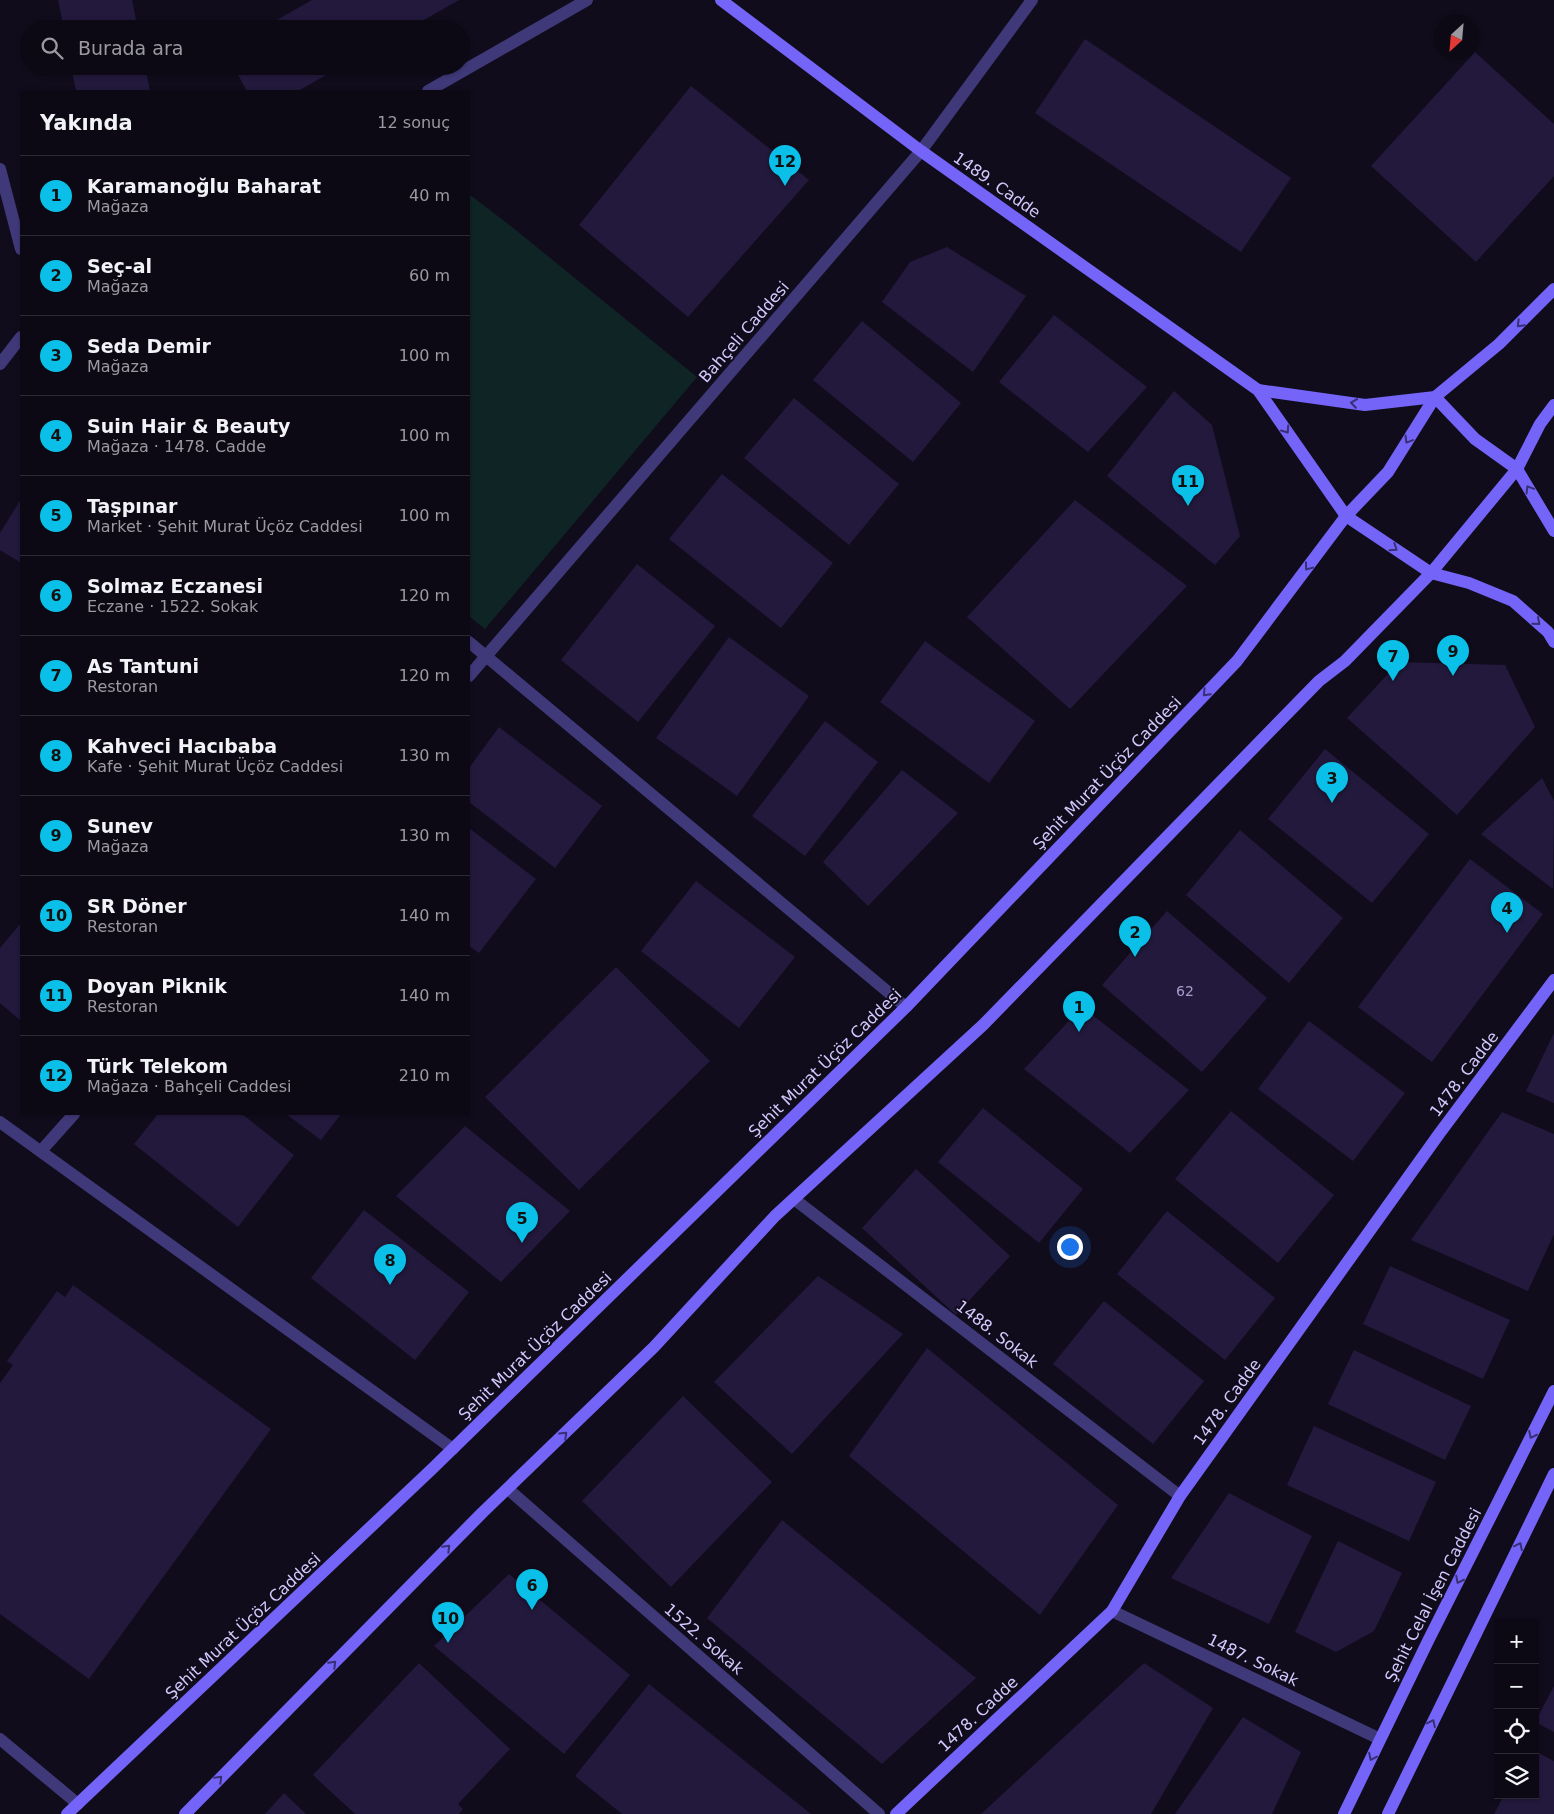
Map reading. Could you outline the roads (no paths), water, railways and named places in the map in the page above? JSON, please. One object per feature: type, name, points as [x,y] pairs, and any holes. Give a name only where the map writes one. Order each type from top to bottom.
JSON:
[{"type":"main road","name":"1489. Cadde","points":[[721,0],[921,151],[1258,390]]},
{"type":"main road","name":"Şehit Murat Üçöz Caddesi","points":[[67,1814],[453,1449],[906,1007],[1237,661],[1346,516],[1388,472],[1434,397],[1500,344],[1554,289]]},
{"type":"main road","points":[[1258,390],[1365,405],[1434,397],[1475,439],[1517,469],[1554,531]]},
{"type":"main road","points":[[1258,390],[1346,516],[1431,573],[1469,583],[1513,601],[1548,632],[1554,642]]},
{"type":"main road","points":[[185,1814],[482,1513],[654,1347],[775,1216],[983,1025],[1319,681],[1345,661],[1431,573],[1517,469],[1540,424],[1554,405]]},
{"type":"main road","name":"1478. Cadde","points":[[896,1814],[1112,1611],[1180,1496],[1439,1134],[1554,980]]},
{"type":"main road","name":"Şehit Celal İşen Caddesi","points":[[1344,1814],[1428,1641],[1554,1391]]},
{"type":"main road","points":[[1388,1814],[1554,1474]]},
{"type":"street","points":[[470,67],[587,0]]},
{"type":"street","name":"Bahçeli Caddesi","points":[[470,675],[921,151],[1032,0]]},
{"type":"street","points":[[430,90],[456,75]]},
{"type":"street","points":[[0,169],[20,245]]},
{"type":"street","points":[[0,364],[20,338]]},
{"type":"street","points":[[470,643],[906,1007]]},
{"type":"street","points":[[41,1151],[73,1115]]},
{"type":"street","points":[[0,1122],[453,1449]]},
{"type":"street","name":"1488. Sokak","points":[[794,1199],[1180,1496]]},
{"type":"street","name":"1522. Sokak","points":[[508,1489],[879,1814]]},
{"type":"street","name":"1487. Sokak","points":[[1112,1611],[1380,1739]]},
{"type":"street","points":[[0,1738],[78,1804]]},
{"type":"place","name":"Türk Telekom","points":[[785,186]]},
{"type":"place","name":"Doyan Piknik","points":[[1188,506]]},
{"type":"place","name":"Sunev","points":[[1453,676]]},
{"type":"place","name":"As Tantuni","points":[[1393,681]]},
{"type":"place","name":"Seda Demir","points":[[1332,803]]},
{"type":"place","name":"Suin Hair & Beauty","points":[[1507,933]]},
{"type":"place","name":"Seç-al","points":[[1135,957]]},
{"type":"place","name":"Karamanoğlu Baharat","points":[[1079,1032]]},
{"type":"place","name":"Taşpınar","points":[[522,1243]]},
{"type":"place","name":"Kahveci Hacıbaba","points":[[390,1285]]},
{"type":"place","name":"Solmaz Eczanesi","points":[[532,1610]]},
{"type":"place","name":"SR Döner","points":[[448,1643]]}]
